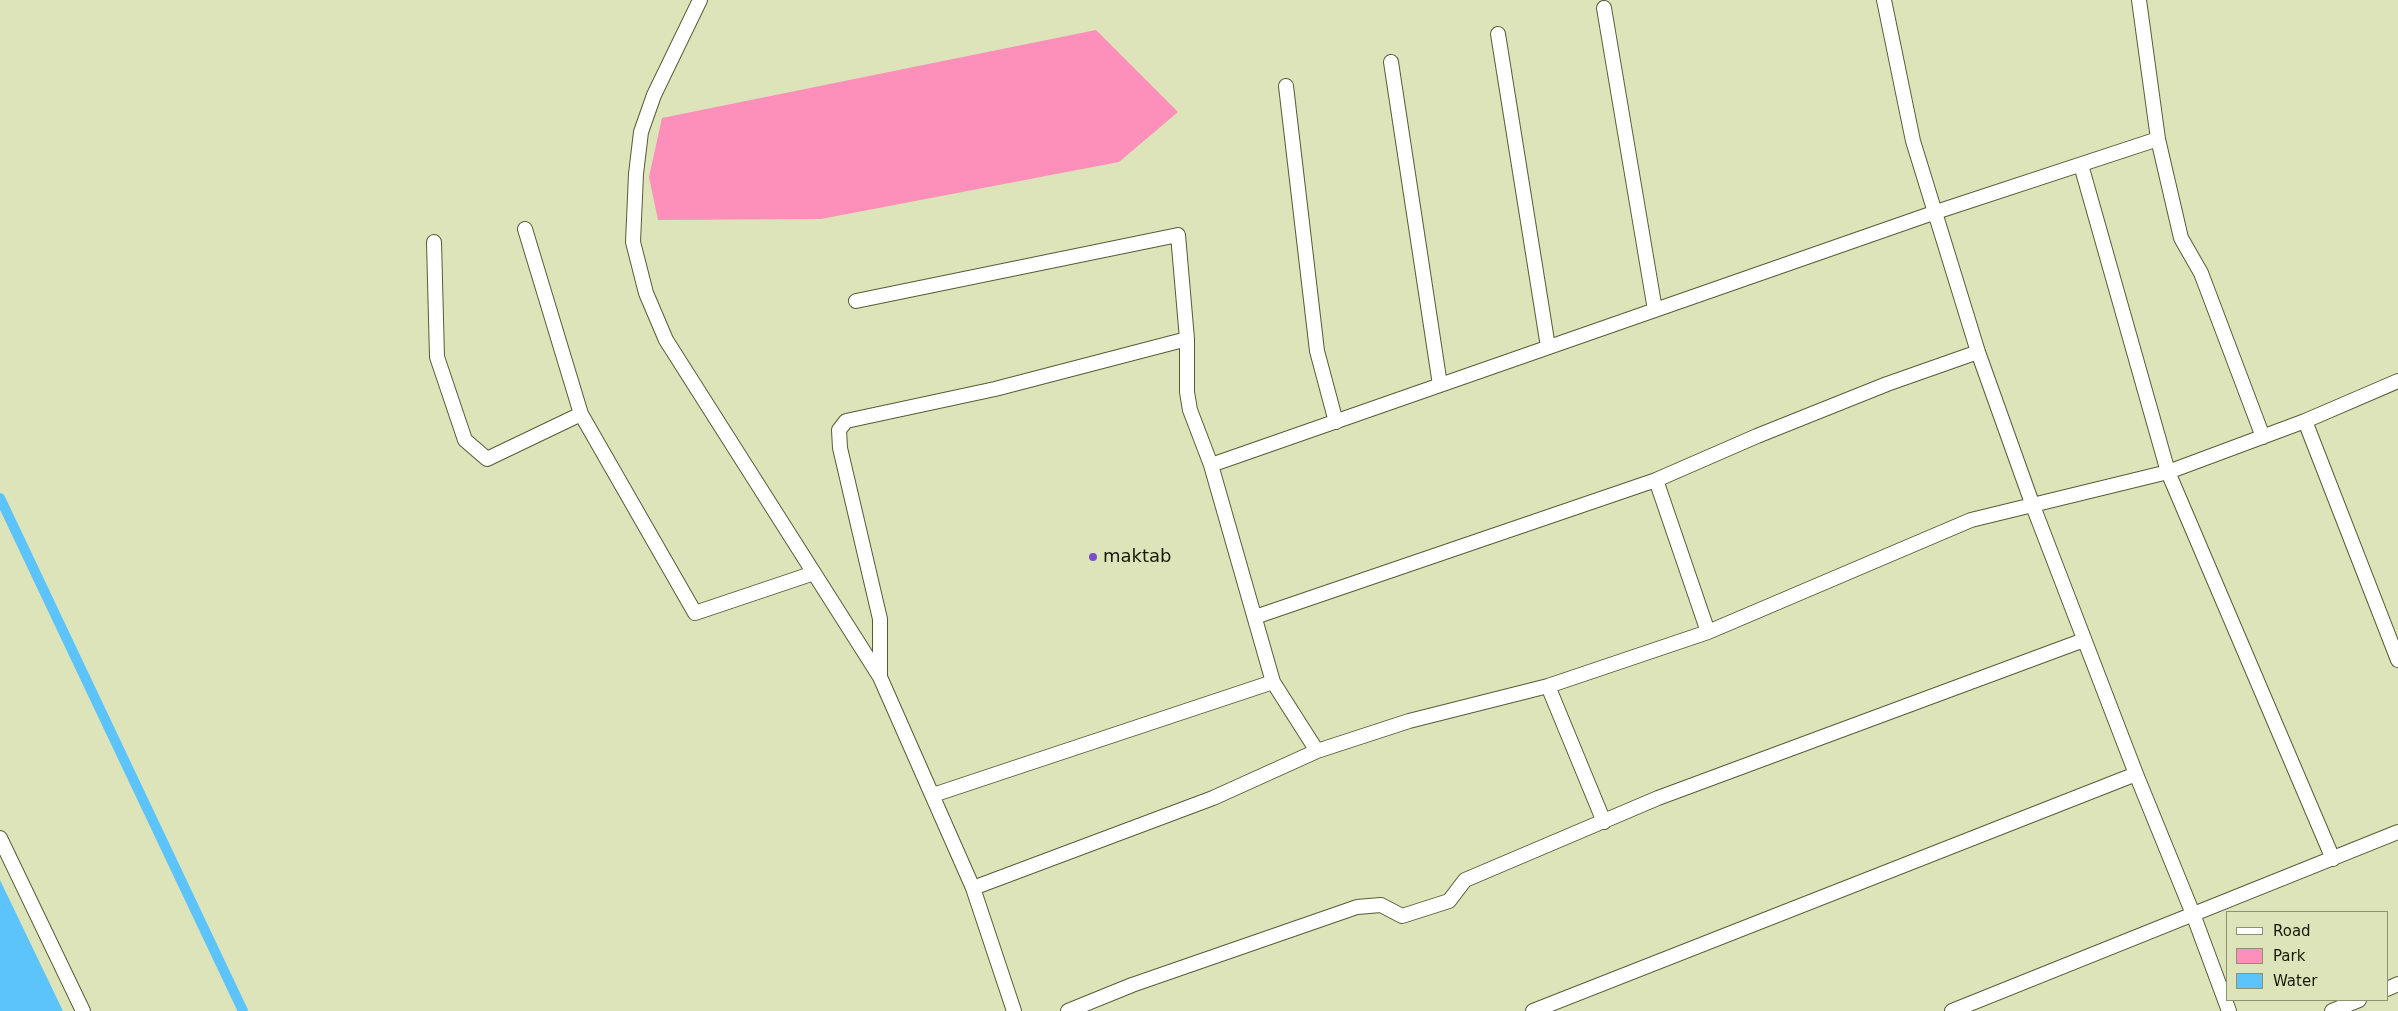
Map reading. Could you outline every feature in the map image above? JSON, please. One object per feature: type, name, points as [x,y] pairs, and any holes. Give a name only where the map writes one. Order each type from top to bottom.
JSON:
[{"type":"street","points":[[700,0],[654,95],[641,132],[636,174],[633,242],[646,293],[666,340],[880,677],[973,888],[1014,1011]]},
{"type":"street","points":[[1884,0],[1913,141],[1978,352],[2033,506],[2084,640],[2136,774],[2194,914],[2229,1011]]},
{"type":"street","points":[[2139,0],[2158,140],[2181,238],[2201,273],[2263,437]]},
{"type":"street","points":[[1604,8],[1655,310]]},
{"type":"street","points":[[1498,34],[1548,348]]},
{"type":"street","points":[[1391,62],[1440,385]]},
{"type":"street","points":[[1286,86],[1317,351],[1336,422]]},
{"type":"street","points":[[1211,465],[1936,212],[2158,140]]},
{"type":"street","points":[[2081,165],[2168,472],[2332,859]]},
{"type":"street","points":[[525,229],[581,414],[695,612],[814,573]]},
{"type":"street","points":[[856,301],[1178,234],[1188,338],[1190,410],[1211,465],[1273,682],[1317,751]]},
{"type":"street","points":[[434,242],[437,357],[465,440],[486,459],[581,414]]},
{"type":"street","points":[[880,677],[880,619],[840,448],[838,430],[846,421],[996,389],[1188,338]]},
{"type":"street","points":[[1254,617],[1656,480],[1776,428],[1887,384],[1978,352]]},
{"type":"street","points":[[973,888],[1213,798],[1317,751],[1409,721],[1548,686],[1708,632],[1971,520],[2168,472],[2305,421],[2398,381]]},
{"type":"street","points":[[2305,421],[2398,660]]},
{"type":"street","points":[[1656,480],[1708,632]]},
{"type":"street","points":[[1068,1011],[1132,985],[1357,907],[1381,905],[1402,916],[1449,901],[1465,880],[1668,795],[2084,640]]},
{"type":"street","points":[[933,795],[1273,682]]},
{"type":"street","points":[[1548,686],[1604,822]]},
{"type":"street","points":[[1534,1011],[2136,774]]},
{"type":"street","points":[[1952,1011],[2398,832]]},
{"type":"street","points":[[0,838],[82,1011]]},
{"type":"street","points":[[2332,1011],[2357,1001]]},
{"type":"green space","points":[[1096,30],[1178,112],[1119,162],[821,219],[658,220],[649,177],[662,118]]},
{"type":"water","points":[[0,880],[63,1011],[0,1011]]},
{"type":"waterway","points":[[0,498],[243,1011]]},
{"type":"place","name":"maktab","points":[[1093,557]]}]
